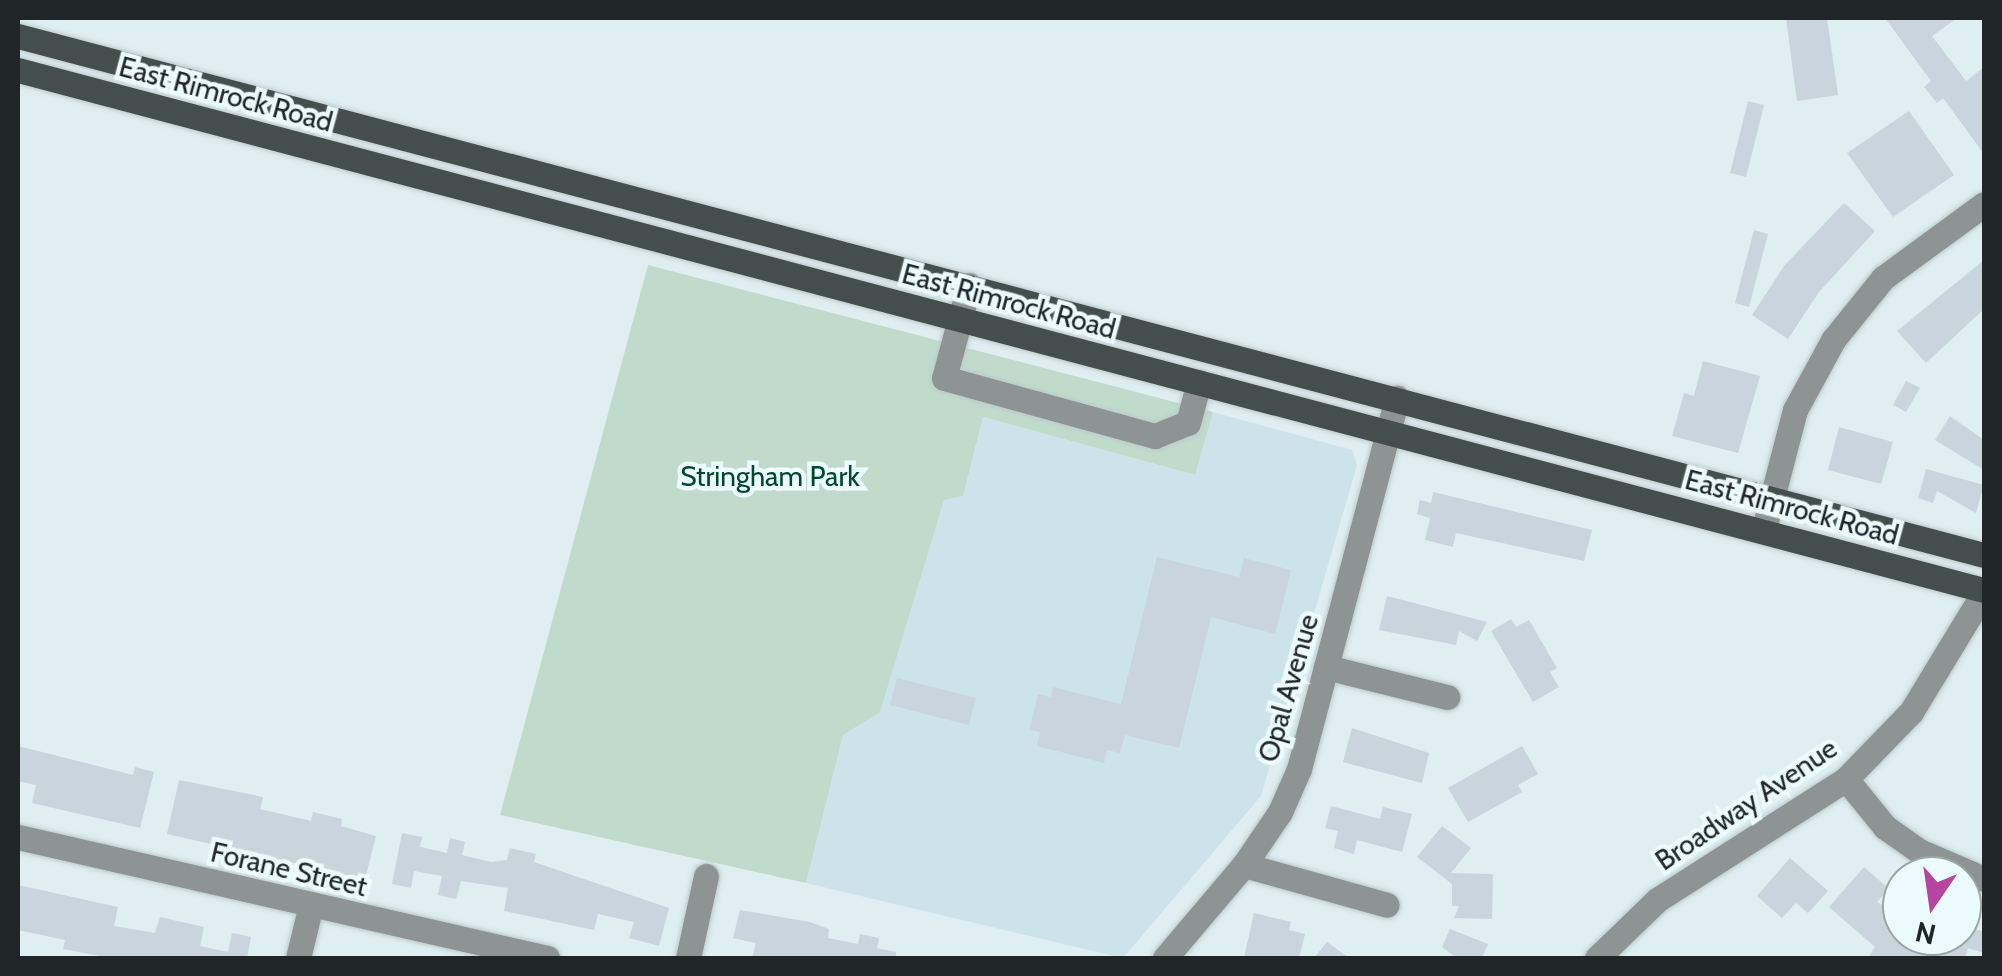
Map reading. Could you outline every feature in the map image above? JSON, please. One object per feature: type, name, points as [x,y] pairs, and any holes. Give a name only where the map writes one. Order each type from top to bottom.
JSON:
[{"type":"main road","name":"East Rimrock Road","points":[[18,36],[1984,554]]},
{"type":"main road","name":"East Rimrock Road","points":[[18,70],[1984,591]]},
{"type":"street","points":[[1764,530],[1795,410],[1833,340],[1883,278],[1984,204]]},
{"type":"street","points":[[969,285],[944,378],[1155,436],[1188,423],[1199,382]]},
{"type":"street","name":"Opal Avenue","points":[[1165,958],[1244,865],[1280,812],[1299,769],[1398,398]]},
{"type":"street","name":"Broadway Avenue","points":[[1597,958],[1658,900],[1846,779],[1911,712],[1984,591]]},
{"type":"street","points":[[1326,667],[1447,697]]},
{"type":"street","points":[[1846,779],[1885,828],[1919,851],[1984,878]]},
{"type":"street","name":"Forane Street","points":[[18,837],[547,958]]},
{"type":"street","points":[[1244,865],[1387,905]]},
{"type":"street","points":[[688,958],[706,876]]},
{"type":"street","points":[[298,958],[311,905]]},
{"type":"shaded area","points":[[1213,412],[1352,450],[1357,465],[1261,796],[1123,958],[806,883],[843,735],[944,500],[963,495],[983,417],[1194,475]]},
{"type":"green space","name":"Stringham Park","points":[[648,265],[1213,412],[1195,475],[983,417],[963,496],[944,500],[880,712],[843,735],[806,883],[500,815]]},
{"type":"building","points":[[1786,18],[1827,18],[1838,95],[1797,101]]},
{"type":"building","points":[[1885,18],[1957,18],[1932,36],[1966,81],[1984,67],[1984,154],[1943,98],[1937,103],[1924,87],[1931,81]]},
{"type":"building","points":[[1748,101],[1764,105],[1746,177],[1730,173]]},
{"type":"building","points":[[1909,111],[1954,175],[1893,217],[1847,153]]},
{"type":"building","points":[[1844,203],[1875,231],[1819,292],[1788,339],[1752,315],[1784,266]]},
{"type":"building","points":[[1754,230],[1768,234],[1749,307],[1735,303]]},
{"type":"building","points":[[1984,260],[1984,309],[1926,363],[1897,331]]},
{"type":"building","points":[[1703,361],[1760,376],[1738,453],[1672,436],[1684,393],[1694,396]]},
{"type":"building","points":[[1906,381],[1920,388],[1906,412],[1893,405]]},
{"type":"building","points":[[1950,416],[1984,440],[1984,470],[1935,440]]},
{"type":"building","points":[[1839,427],[1893,442],[1881,484],[1828,470]]},
{"type":"building","points":[[1926,469],[1984,485],[1976,513],[1937,491],[1933,503],[1918,498]]},
{"type":"building","points":[[1433,492],[1592,530],[1584,561],[1456,533],[1453,547],[1425,540],[1430,518],[1417,514],[1420,500],[1431,503]]},
{"type":"building","points":[[1157,557],[1239,577],[1244,558],[1291,570],[1275,634],[1211,617],[1179,748],[1125,735],[1120,753],[1107,750],[1104,763],[1037,746],[1040,732],[1029,730],[1038,694],[1051,697],[1053,687],[1121,704]]},
{"type":"building","points":[[1387,596],[1487,622],[1477,641],[1459,631],[1456,645],[1379,630]]},
{"type":"building","points":[[1511,619],[1516,627],[1529,620],[1557,668],[1550,672],[1559,687],[1533,702],[1491,631]]},
{"type":"building","points":[[897,678],[976,698],[969,725],[890,705]]},
{"type":"building","points":[[1352,728],[1429,753],[1422,783],[1343,762]]},
{"type":"building","points":[[18,746],[133,775],[135,767],[154,772],[140,828],[32,803],[36,785],[18,781]]},
{"type":"building","points":[[1522,746],[1538,774],[1518,785],[1522,792],[1468,822],[1448,788]]},
{"type":"building","points":[[179,780],[263,797],[260,809],[311,821],[313,812],[342,819],[341,826],[376,836],[365,879],[167,834]]},
{"type":"building","points":[[1331,806],[1380,819],[1383,807],[1412,814],[1402,852],[1357,840],[1354,854],[1334,848],[1338,831],[1325,828]]},
{"type":"building","points":[[1442,826],[1471,848],[1451,873],[1493,874],[1492,919],[1454,918],[1459,906],[1452,906],[1452,884],[1417,857]]},
{"type":"building","points":[[402,833],[422,837],[420,847],[447,853],[450,838],[465,842],[462,855],[491,862],[507,860],[510,848],[536,854],[534,862],[669,908],[659,946],[629,938],[634,922],[598,914],[594,930],[504,911],[508,888],[461,881],[456,899],[438,895],[442,876],[414,871],[411,888],[392,884]]},
{"type":"building","points":[[1790,858],[1828,891],[1808,913],[1796,903],[1782,918],[1757,896]]},
{"type":"building","points":[[1864,867],[1882,883],[1882,897],[1877,902],[1882,905],[1882,956],[1965,958],[1868,958],[1875,947],[1829,907]]},
{"type":"building","points":[[18,885],[118,907],[114,926],[155,933],[160,917],[204,927],[200,946],[228,952],[232,933],[251,937],[247,958],[111,958],[63,949],[65,940],[18,930]]},
{"type":"building","points":[[740,910],[810,922],[829,929],[828,938],[858,944],[860,934],[879,938],[877,948],[896,952],[896,958],[752,958],[756,943],[733,938]]},
{"type":"building","points":[[1254,913],[1291,922],[1289,930],[1305,934],[1299,958],[1244,958]]},
{"type":"building","points":[[1450,929],[1488,944],[1482,958],[1457,958],[1442,947]]},
{"type":"building","points":[[1327,942],[1349,958],[1314,958]]}]
